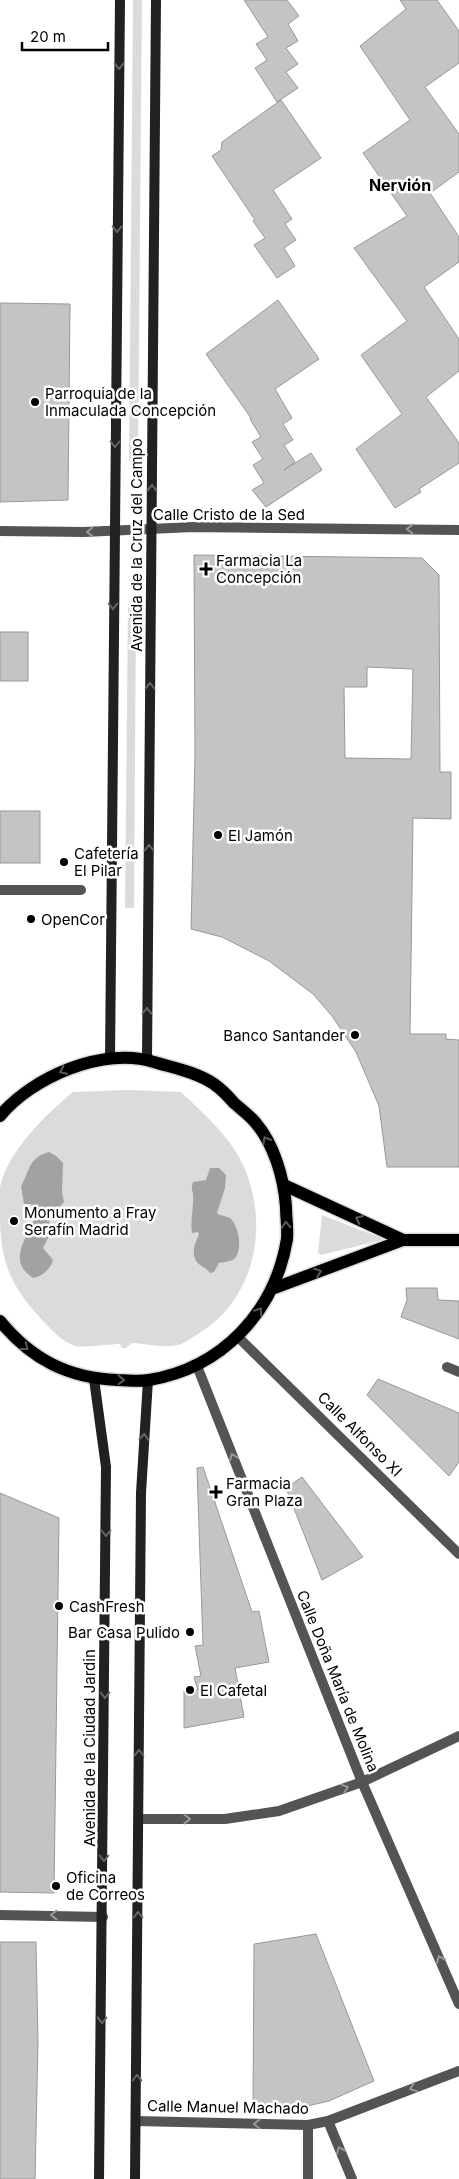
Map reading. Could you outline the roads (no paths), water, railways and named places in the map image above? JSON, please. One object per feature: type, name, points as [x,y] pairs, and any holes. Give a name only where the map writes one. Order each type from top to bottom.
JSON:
[{"type":"main road","name":"Avenida de la Cruz del Campo","points":[[110,1059],[113,531],[120,0]]},
{"type":"main road","name":"Avenida de la Cruz del Campo","points":[[146,1059],[156,0]]},
{"type":"main road","points":[[0,1116],[31,1087],[69,1068],[110,1059],[146,1059],[200,1076],[215,1084],[256,1123],[269,1145],[284,1185],[287,1238],[272,1289],[258,1314],[238,1337],[197,1366],[148,1380],[94,1379],[56,1366],[36,1356],[15,1340],[0,1321]]},
{"type":"main road","points":[[284,1185],[403,1240]]},
{"type":"main road","points":[[272,1289],[403,1240],[459,1240]]},
{"type":"main road","name":"Avenida de la Ciudad Jardin","points":[[94,1379],[106,1467],[99,2179]]},
{"type":"main road","points":[[135,2179],[141,1485],[148,1380]]},
{"type":"street","name":"Calle Cristo de la Sed","points":[[0,531],[84,532],[193,527],[459,530]]},
{"type":"street","points":[[0,890],[82,890]]},
{"type":"street","name":"Calle Alfonso XI","points":[[238,1337],[459,1554]]},
{"type":"street","name":"Calle Doña María de Molina","points":[[197,1366],[362,1782],[459,2004]]},
{"type":"street","points":[[447,1367],[459,1372]]},
{"type":"street","points":[[139,1819],[224,1819],[279,1811],[362,1782],[459,1736]]},
{"type":"street","points":[[0,1915],[103,1917]]},
{"type":"street","name":"Calle Manuel Machado","points":[[136,2121],[308,2126],[328,2121],[459,2071]]},
{"type":"street","points":[[328,2121],[352,2179]]},
{"type":"street","points":[[308,2126],[308,2179]]},
{"type":"place","name":"Parroquia de la Inmaculada Concepción","points":[[35,402]]},
{"type":"place","name":"Farmacia La Concepción","points":[[206,569]]},
{"type":"place","name":"El Jamón","points":[[218,835]]},
{"type":"place","name":"Cafetería El Pilar","points":[[64,862]]},
{"type":"place","name":"OpenCor","points":[[31,919]]},
{"type":"place","name":"Banco Santander","points":[[355,1035]]},
{"type":"place","name":"Monumento a Fray Serafín Madrid","points":[[14,1221]]},
{"type":"place","name":"Farmacia Gran Plaza","points":[[216,1492]]},
{"type":"place","name":"CashFresh","points":[[59,1606]]},
{"type":"place","name":"Bar Casa Pulido","points":[[190,1632]]},
{"type":"place","name":"El Cafetal","points":[[190,1690]]},
{"type":"place","name":"Oficina de Correos","points":[[56,1886]]},
{"type":"district","name":"Nervión","points":[[400,185]]}]
